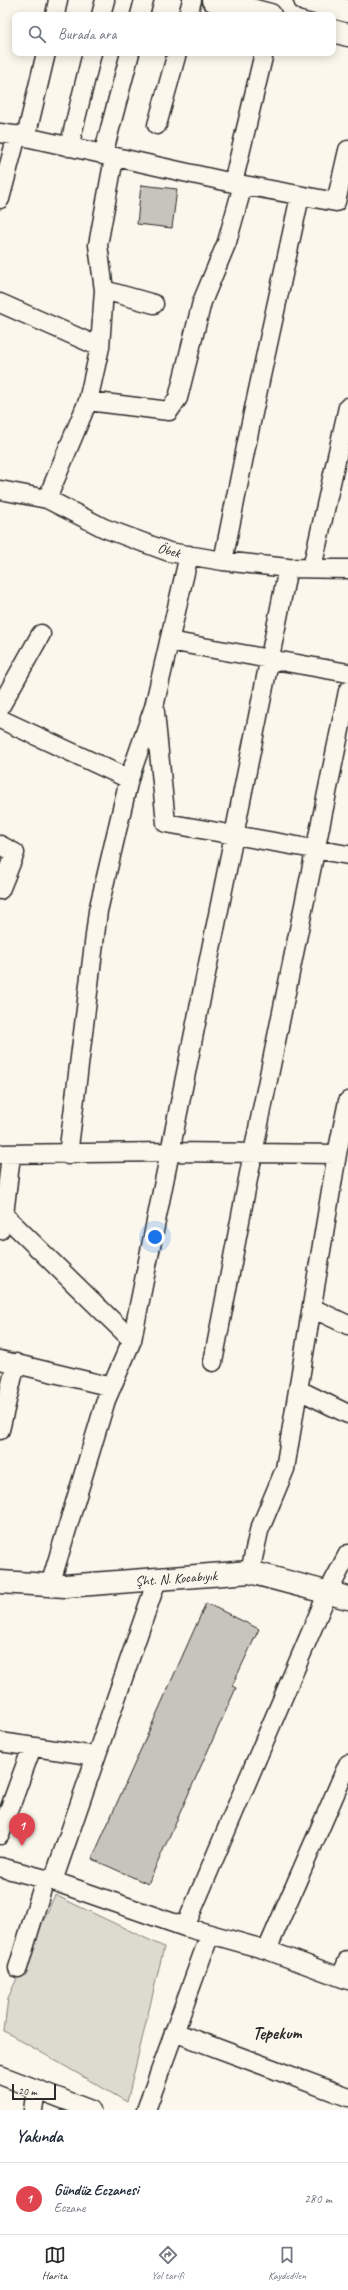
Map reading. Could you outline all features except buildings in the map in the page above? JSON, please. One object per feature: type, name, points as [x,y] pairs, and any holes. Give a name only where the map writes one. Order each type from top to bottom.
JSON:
[{"type":"street","points":[[56,12],[58,0]]},
{"type":"street","points":[[102,12],[104,0]]},
{"type":"street","points":[[141,12],[144,0]]},
{"type":"street","points":[[189,12],[192,0]]},
{"type":"street","points":[[213,0],[259,12]]},
{"type":"street","points":[[305,0],[348,11]]},
{"type":"street","points":[[336,32],[348,35]]},
{"type":"street","points":[[0,200],[14,135],[45,56]]},
{"type":"street","points":[[69,147],[91,56]]},
{"type":"street","points":[[47,499],[88,401],[100,348],[104,290],[98,245],[108,157],[129,56]]},
{"type":"street","points":[[157,125],[176,56]]},
{"type":"street","points":[[88,401],[169,411],[178,398],[202,302],[227,242],[263,56]]},
{"type":"street","points":[[14,135],[108,157],[342,204],[348,152]]},
{"type":"street","points":[[223,561],[250,427],[300,196]]},
{"type":"street","points":[[104,290],[154,304]]},
{"type":"street","points":[[0,302],[100,348]]},
{"type":"street","points":[[312,568],[348,407]]},
{"type":"street","name":"Öbek","points":[[0,490],[47,499],[104,528],[169,552],[223,561],[288,568],[348,569]]},
{"type":"street","points":[[68,1155],[98,912],[129,779],[154,707],[189,555]]},
{"type":"street","points":[[50,1585],[112,1387],[132,1340],[288,568]]},
{"type":"street","points":[[0,707],[41,634]]},
{"type":"street","points":[[169,641],[348,673]]},
{"type":"street","points":[[213,1362],[252,1153],[348,691]]},
{"type":"street","points":[[154,707],[166,824],[348,855]]},
{"type":"street","points":[[0,718],[129,779]]},
{"type":"street","points":[[0,845],[15,853],[0,890]]},
{"type":"street","points":[[250,1572],[259,1531],[285,1469],[348,1101]]},
{"type":"street","points":[[132,1340],[2,1223],[5,1155],[169,1152],[252,1153],[341,1149]]},
{"type":"street","points":[[312,1308],[348,1325]]},
{"type":"street","points":[[0,1430],[8,1361],[112,1387]]},
{"type":"street","points":[[299,1390],[348,1414]]},
{"type":"street","points":[[185,1927],[338,1595],[348,1554]]},
{"type":"street","name":"Şht. N. Kocabıyık","points":[[0,1582],[50,1585],[157,1580],[250,1572],[338,1595]]},
{"type":"street","points":[[18,1968],[49,1880],[96,1756],[157,1580]]},
{"type":"street","points":[[0,1742],[96,1756]]},
{"type":"street","points":[[0,1835],[32,1747]]},
{"type":"street","points":[[267,1950],[348,1764]]},
{"type":"street","points":[[0,1867],[49,1880],[185,1927],[267,1950],[344,1979],[348,1960]]},
{"type":"street","points":[[146,2110],[210,1934]]},
{"type":"street","points":[[174,2032],[348,2098]]},
{"type":"street","points":[[0,2075],[91,2110]]},
{"type":"street","points":[[33,2110],[36,2089]]},
{"type":"shaded area","points":[[55,1895],[164,1947],[127,2102],[4,2031],[8,1998]]},
{"type":"place","name":"Gündüz Eczanesi","points":[[22,1846]]},
{"type":"district","name":"Tepekum","points":[[277,2033]]}]
